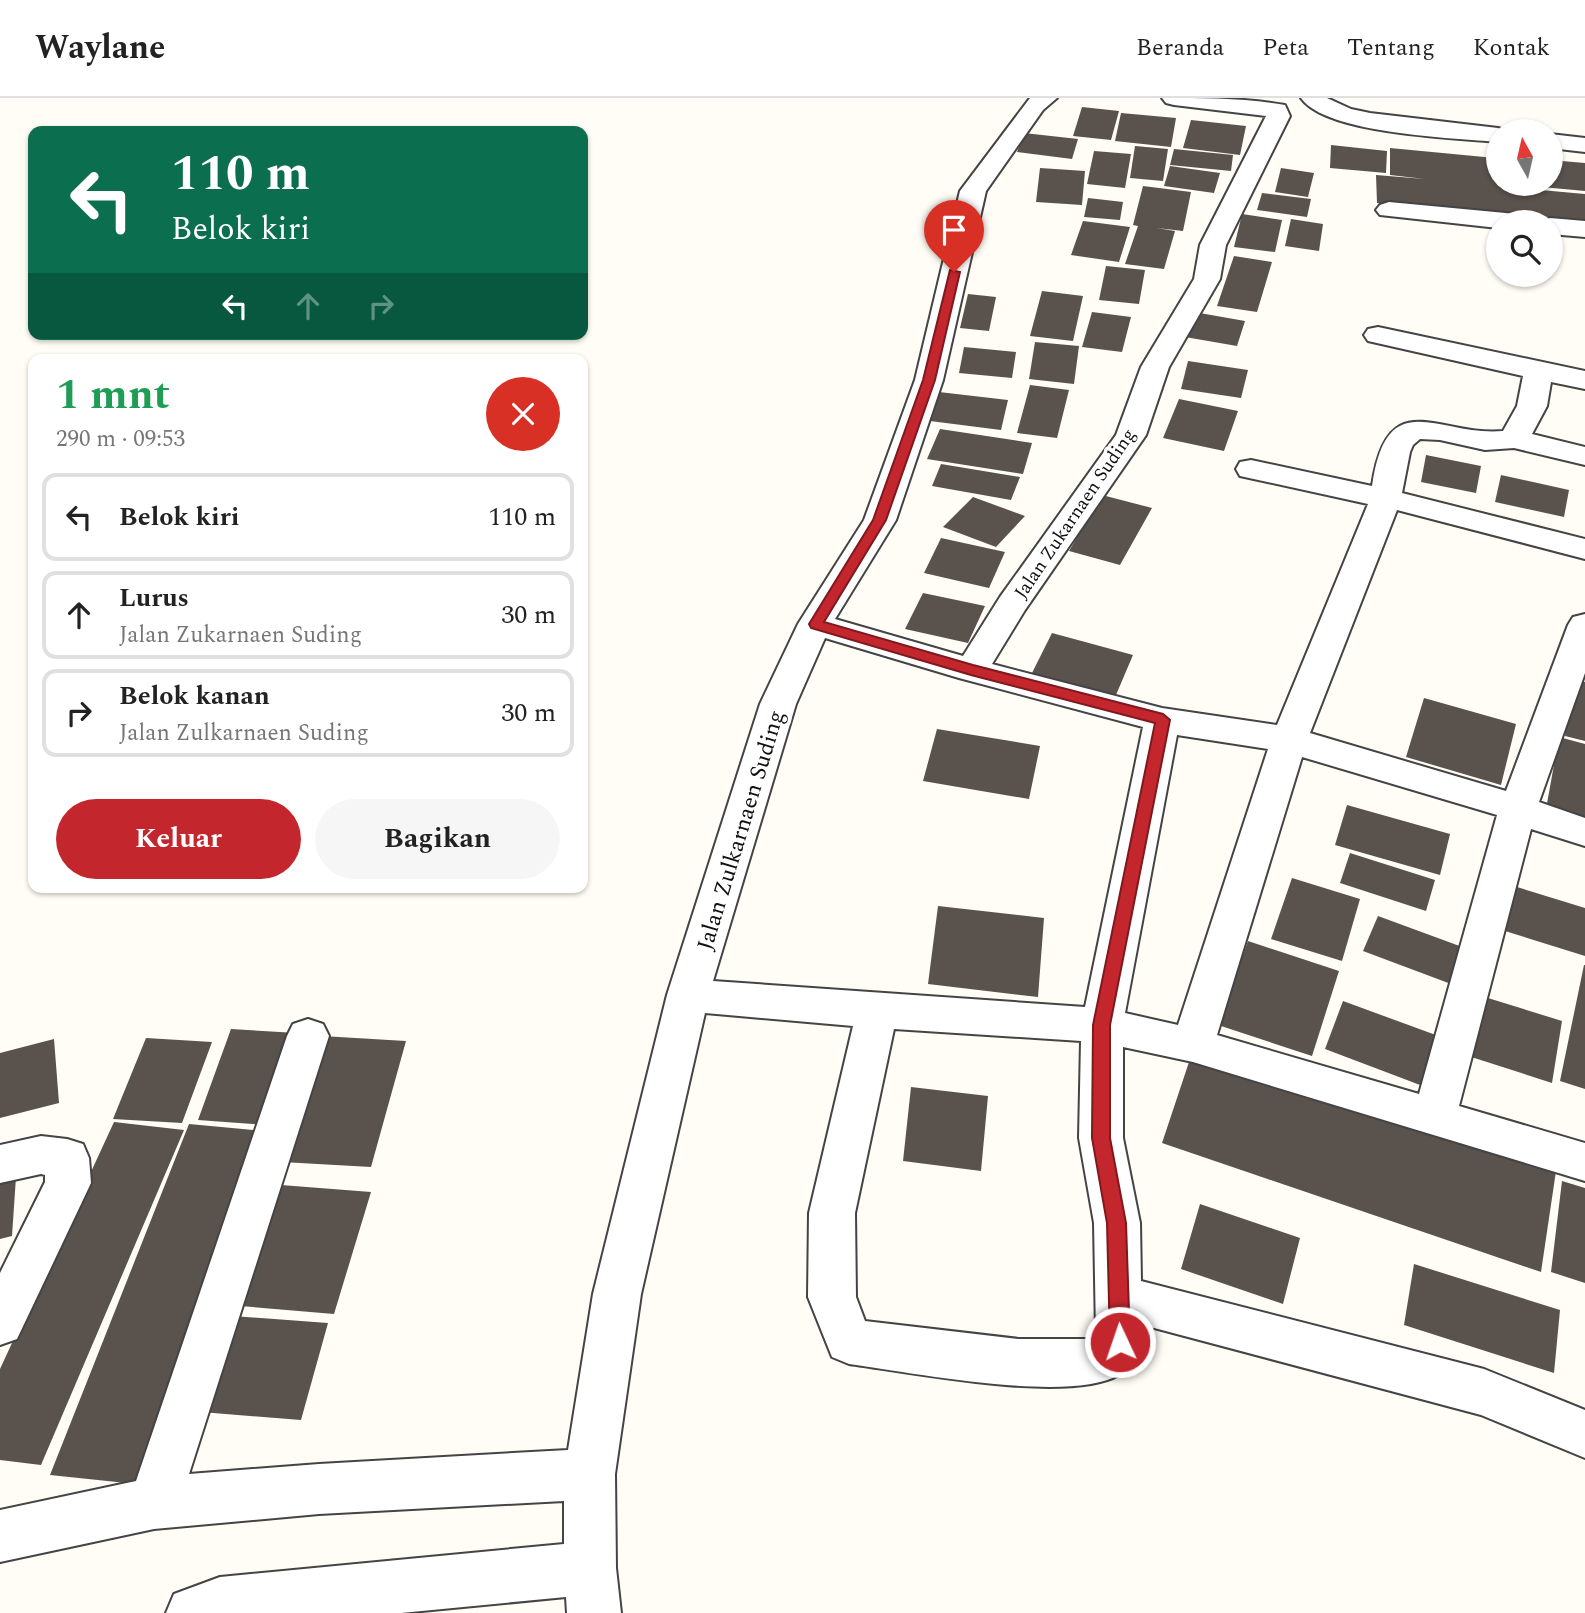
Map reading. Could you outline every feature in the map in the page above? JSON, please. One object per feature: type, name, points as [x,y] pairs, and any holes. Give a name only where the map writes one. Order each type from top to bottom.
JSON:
[{"type":"street","name":"Jalan Zulkarnaen Suding","points":[[592,1591],[590,1474],[617,1294],[688,995],[778,704],[816,624],[880,520],[929,380],[973,191],[1035,105],[1045,98]]},
{"type":"street","name":"Jalan Zukarnaen Suding","points":[[971,670],[1012,605],[1131,435],[1155,367],[1207,279],[1213,245],[1278,116],[1276,110],[1270,108],[1174,98]]},
{"type":"street","points":[[1313,98],[1332,112],[1356,119],[1486,134]]},
{"type":"street","points":[[1563,142],[1585,145]]},
{"type":"street","points":[[1389,210],[1486,219]]},
{"type":"street","points":[[1563,227],[1585,229]]},
{"type":"street","points":[[1378,335],[1585,380]]},
{"type":"street","points":[[1514,439],[1532,406],[1538,371]]},
{"type":"street","points":[[1193,1045],[1289,740],[1386,498],[1396,449],[1401,440],[1408,434],[1423,430],[1484,441],[1514,439],[1585,456]]},
{"type":"street","points":[[1251,469],[1386,498],[1585,549]]},
{"type":"street","points":[[816,624],[971,670],[1163,720],[1289,740],[1518,808],[1552,823],[1585,832]]},
{"type":"street","points":[[1434,1118],[1518,808],[1585,625]]},
{"type":"street","points":[[877,1011],[832,1213],[832,1297],[849,1341],[978,1358],[1073,1366],[1101,1360],[1120,1342],[1117,1223],[1101,1138],[1102,1025],[1163,720]]},
{"type":"street","points":[[688,995],[877,1011],[1102,1025],[1193,1045],[1585,1162]]},
{"type":"street","points":[[154,1503],[308,1036]]},
{"type":"street","points":[[0,1164],[41,1154],[67,1158],[68,1182],[1,1319]]},
{"type":"street","points":[[1118,1297],[1484,1392],[1585,1434]]},
{"type":"street","points":[[0,1536],[154,1503],[319,1489],[590,1474]]},
{"type":"street","points":[[211,1610],[592,1591]]},
{"type":"building","points":[[1082,107],[1119,111],[1111,140],[1073,136]]},
{"type":"building","points":[[1121,113],[1176,118],[1171,147],[1115,141]]},
{"type":"building","points":[[1191,120],[1246,126],[1240,155],[1183,148]]},
{"type":"building","points":[[1024,133],[1078,139],[1072,159],[1017,152]]},
{"type":"building","points":[[1331,145],[1387,151],[1386,173],[1330,168]]},
{"type":"building","points":[[1135,146],[1168,149],[1163,181],[1130,178]]},
{"type":"building","points":[[1390,148],[1486,157],[1486,196],[1563,196],[1563,192],[1585,194],[1585,223],[1563,221],[1563,210],[1486,210],[1486,213],[1377,203],[1376,175],[1425,179],[1390,175]]},
{"type":"building","points":[[1174,149],[1233,155],[1231,171],[1170,165]]},
{"type":"building","points":[[1094,151],[1131,154],[1125,188],[1087,184]]},
{"type":"building","points":[[1563,161],[1585,163],[1585,191],[1563,189]]},
{"type":"building","points":[[1170,166],[1220,173],[1214,193],[1164,186]]},
{"type":"building","points":[[1040,168],[1085,171],[1082,205],[1036,202]]},
{"type":"building","points":[[1281,168],[1314,173],[1308,197],[1275,192]]},
{"type":"building","points":[[1143,186],[1191,192],[1183,231],[1157,228],[1175,231],[1164,269],[1125,264],[1138,226],[1133,225]]},
{"type":"building","points":[[1262,193],[1311,199],[1307,217],[1257,210]]},
{"type":"building","points":[[1088,198],[1123,202],[1120,220],[1084,217]]},
{"type":"building","points":[[1242,214],[1282,220],[1275,252],[1234,247]]},
{"type":"building","points":[[1291,219],[1323,224],[1319,251],[1285,246]]},
{"type":"building","points":[[1083,221],[1130,227],[1119,262],[1071,255]]},
{"type":"building","points":[[1234,256],[1272,262],[1257,312],[1217,306]]},
{"type":"building","points":[[1106,266],[1145,270],[1139,304],[1099,300]]},
{"type":"building","points":[[1042,291],[1083,296],[1073,341],[1030,336]]},
{"type":"building","points":[[968,294],[996,297],[989,331],[960,328]]},
{"type":"building","points":[[1092,312],[1131,317],[1122,352],[1082,347]]},
{"type":"building","points":[[1194,312],[1245,321],[1237,346],[1185,337]]},
{"type":"building","points":[[1035,342],[1079,346],[1074,384],[1029,379]]},
{"type":"building","points":[[964,347],[1016,352],[1012,378],[959,373]]},
{"type":"building","points":[[1188,361],[1248,370],[1241,398],[1181,389]]},
{"type":"building","points":[[1030,385],[1069,390],[1057,438],[1017,433]]},
{"type":"building","points":[[939,392],[1008,400],[1001,430],[930,421]]},
{"type":"building","points":[[1179,399],[1238,411],[1224,451],[1163,438]]},
{"type":"building","points":[[940,429],[1032,443],[1023,474],[927,459]]},
{"type":"building","points":[[1426,455],[1481,466],[1476,493],[1421,482]]},
{"type":"building","points":[[941,464],[1020,477],[1011,500],[932,486]]},
{"type":"building","points":[[1501,475],[1569,490],[1564,517],[1495,502]]},
{"type":"building","points":[[1102,495],[1152,508],[1120,565],[1069,551]]},
{"type":"building","points":[[973,497],[1025,516],[996,547],[943,527]]},
{"type":"building","points":[[941,538],[1005,552],[989,588],[924,573]]},
{"type":"building","points":[[923,593],[985,606],[968,643],[905,629]]},
{"type":"building","points":[[1052,633],[1133,655],[1113,702],[1029,679]]},
{"type":"building","points":[[1572,679],[1585,682],[1585,741],[1565,736]]},
{"type":"building","points":[[1424,698],[1516,724],[1501,785],[1406,757]]},
{"type":"building","points":[[937,729],[1040,746],[1029,799],[923,781]]},
{"type":"building","points":[[1559,737],[1585,744],[1585,819],[1546,809]]},
{"type":"building","points":[[1347,805],[1450,834],[1440,875],[1335,845]]},
{"type":"building","points":[[1350,853],[1435,880],[1426,911],[1340,883]]},
{"type":"building","points":[[1292,878],[1360,899],[1342,961],[1271,939]]},
{"type":"building","points":[[1517,887],[1585,908],[1585,956],[1505,931]]},
{"type":"building","points":[[938,906],[1044,918],[1038,997],[928,984]]},
{"type":"building","points":[[1378,916],[1465,948],[1451,984],[1363,951]]},
{"type":"building","points":[[1248,941],[1339,971],[1312,1056],[1218,1025]]},
{"type":"building","points":[[1585,965],[1585,1089],[1560,1081]]},
{"type":"building","points":[[1475,994],[1562,1021],[1552,1083],[1462,1054]]},
{"type":"building","points":[[1343,1001],[1444,1038],[1428,1088],[1325,1049]]},
{"type":"building","points":[[231,1029],[297,1033],[265,1125],[198,1120]]},
{"type":"building","points":[[322,1036],[406,1041],[371,1167],[282,1162]]},
{"type":"building","points":[[146,1038],[212,1042],[182,1123],[113,1119]]},
{"type":"building","points":[[54,1039],[59,1103],[0,1118],[0,1053]]},
{"type":"building","points":[[1192,1053],[1556,1171],[1541,1272],[1162,1143]]},
{"type":"building","points":[[911,1087],[988,1096],[981,1171],[903,1161]]},
{"type":"building","points":[[114,1122],[184,1130],[41,1465],[0,1460],[0,1369]]},
{"type":"building","points":[[189,1124],[264,1131],[136,1484],[50,1475]]},
{"type":"building","points":[[16,1177],[12,1236],[0,1239],[0,1180]]},
{"type":"building","points":[[1562,1181],[1585,1188],[1585,1283],[1551,1272]]},
{"type":"building","points":[[281,1185],[371,1192],[334,1314],[240,1306]]},
{"type":"building","points":[[1200,1204],[1300,1238],[1283,1304],[1181,1269]]},
{"type":"building","points":[[1414,1264],[1560,1310],[1554,1373],[1404,1325]]},
{"type":"building","points":[[233,1316],[328,1323],[301,1420],[201,1412]]},
{"type":"route","points":[[954,272],[929,380],[880,520],[816,624],[971,670],[1163,720],[1102,1025],[1101,1138],[1117,1223],[1120,1342]]}]
